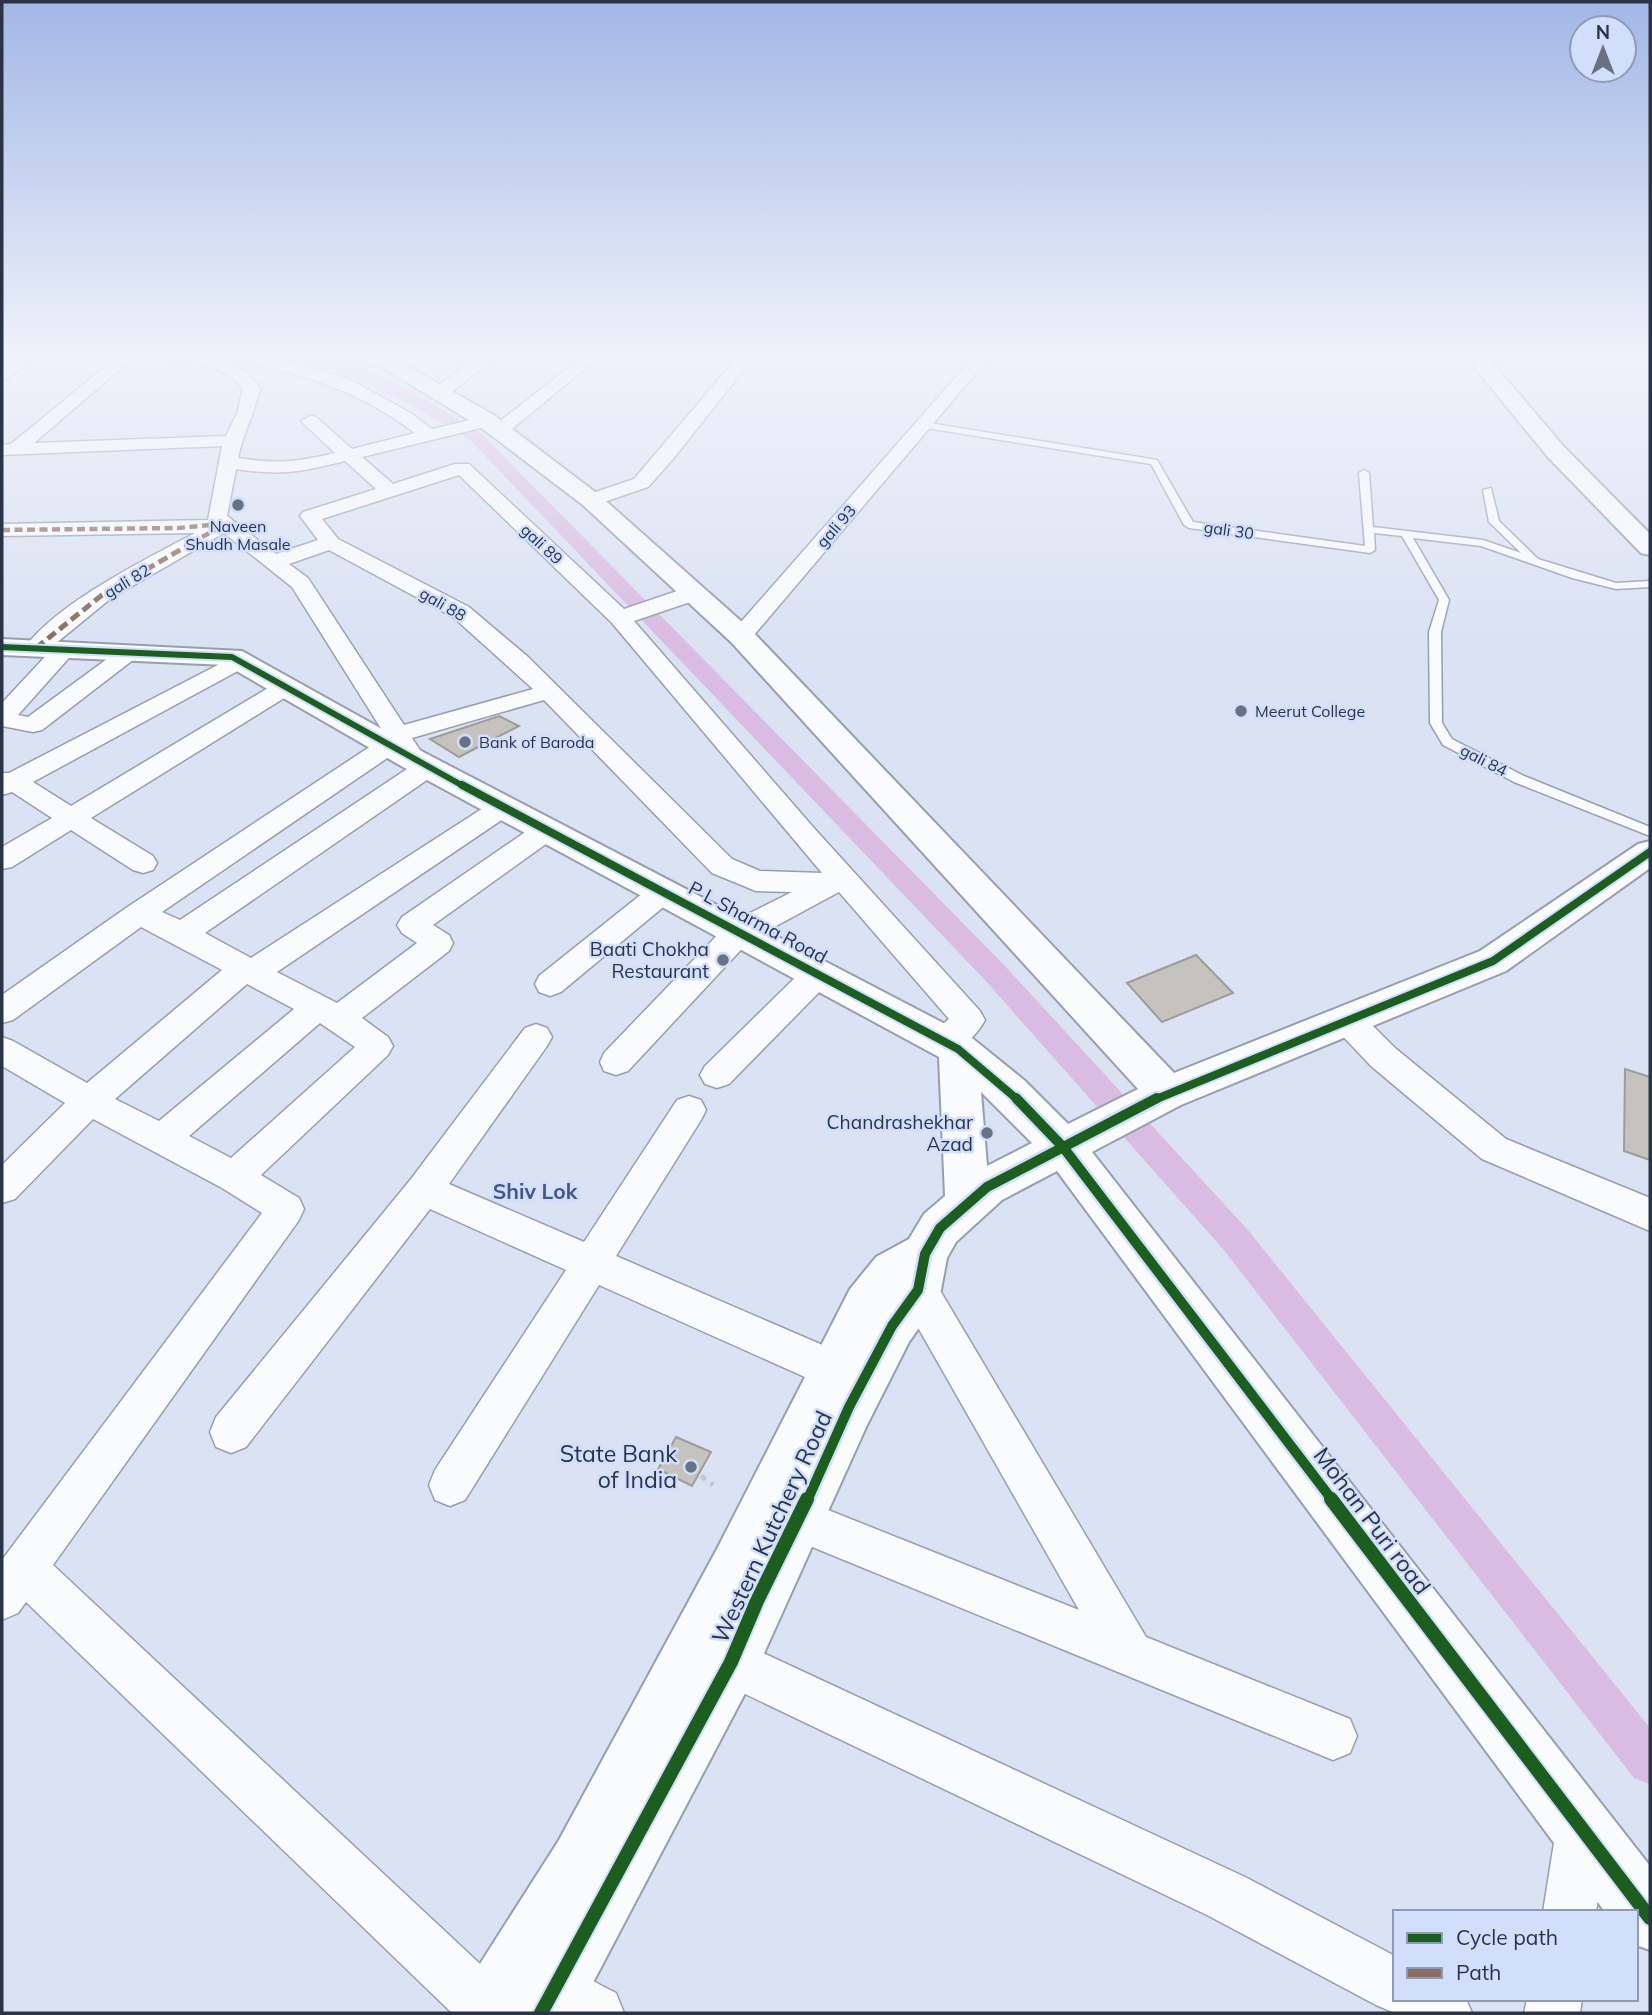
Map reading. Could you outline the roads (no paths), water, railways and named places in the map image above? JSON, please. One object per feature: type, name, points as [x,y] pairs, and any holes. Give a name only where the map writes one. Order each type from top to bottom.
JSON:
[{"type":"street","points":[[9,450],[72,447]]},
{"type":"street","points":[[226,447],[230,452],[270,470],[295,468],[378,447]]},
{"type":"street","points":[[226,524],[217,518],[232,447]]},
{"type":"street","points":[[339,447],[392,490]]},
{"type":"street","points":[[521,447],[591,500],[741,636],[1155,1099]]},
{"type":"street","points":[[591,500],[641,483],[673,447]]},
{"type":"street","name":"gali 93","points":[[741,636],[904,447]]},
{"type":"street","points":[[1552,447],[1648,544]]},
{"type":"street","name":"gali 89","points":[[392,490],[462,468],[620,618]]},
{"type":"street","name":"gali 88","points":[[392,490],[310,516],[331,543],[461,611],[520,661],[547,692],[722,866],[756,881],[832,883],[739,933]]},
{"type":"street","points":[[2,530],[178,528],[226,524]]},
{"type":"street","name":"P L Sharma Road","points":[[226,524],[300,583],[407,751],[503,807],[951,1045],[1010,1092],[1084,1136]]},
{"type":"street","name":"gali 82","points":[[36,649],[61,622],[115,587],[226,524]]},
{"type":"street","points":[[274,562],[331,543]]},
{"type":"street","points":[[691,593],[620,618],[803,833],[968,1020],[951,1045],[968,1204]]},
{"type":"street","points":[[2,647],[232,657],[407,751]]},
{"type":"street","points":[[33,725],[2,718],[64,650]]},
{"type":"street","points":[[2,738],[20,739],[33,725],[130,653]]},
{"type":"street","points":[[6,783],[239,661]]},
{"type":"street","points":[[2,860],[286,687]]},
{"type":"street","points":[[2,1011],[136,915],[407,751],[547,692]]},
{"type":"street","points":[[181,934],[407,751]]},
{"type":"street","points":[[6,783],[71,818],[143,863]]},
{"type":"street","points":[[2,1188],[89,1101],[248,971],[503,807]]},
{"type":"street","points":[[162,1139],[328,1013],[438,943],[412,925],[547,830]]},
{"type":"street","name":"Western Kutchery Road","points":[[534,2008],[731,1662],[849,1407],[921,1272],[940,1228],[987,1187],[1155,1099],[1493,961],[1650,852]]},
{"type":"street","points":[[550,984],[663,892]]},
{"type":"street","points":[[136,915],[149,918],[181,934],[328,1013],[377,1046],[235,1177]]},
{"type":"street","points":[[616,1062],[739,933]]},
{"type":"street","points":[[718,1075],[818,974]]},
{"type":"street","points":[[1347,1020],[1383,1057],[1494,1149],[1650,1214]]},
{"type":"street","points":[[231,1432],[424,1190],[536,1037]]},
{"type":"street","points":[[2,1050],[89,1101],[235,1177],[286,1209],[12,1583],[534,2008],[581,1862],[736,1567],[867,1305],[892,1272],[921,1272],[1130,1655]]},
{"type":"street","points":[[450,1485],[689,1110]]},
{"type":"street","name":"Mohan Puri road","points":[[1084,1136],[1582,1828],[1650,1918]]},
{"type":"street","points":[[424,1190],[834,1370]]},
{"type":"street","points":[[798,1520],[1333,1736]]},
{"type":"street","points":[[731,1662],[1226,1896],[1393,1985]]},
{"type":"street","points":[[1569,1910],[1582,1828]]},
{"type":"street","points":[[1423,2001],[1444,2013]]},
{"type":"lane","name":"gali 30","points":[[1061,447],[1154,462],[1189,525],[1370,550],[1368,528]]},
{"type":"lane","points":[[1364,473],[1368,528],[1483,543],[1538,563],[1616,586],[1650,584]]},
{"type":"lane","points":[[1488,490],[1494,522],[1538,563]]},
{"type":"lane","name":"gali 84","points":[[1405,532],[1444,600],[1435,632],[1436,723],[1447,742],[1519,779],[1650,832]]},
{"type":"waterway","points":[[486,447],[994,972],[1235,1239],[1650,1762]]},
{"type":"place","name":"Naveen Shudh Masale","points":[[238,505]]},
{"type":"place","name":"Meerut College","points":[[1241,711]]},
{"type":"place","name":"Bank of Baroda","points":[[465,742]]},
{"type":"place","name":"Baati Chokha Restaurant","points":[[723,960]]},
{"type":"place","name":"Chandrashekhar Azad","points":[[987,1133]]},
{"type":"place","name":"State Bank of India","points":[[691,1467]]},
{"type":"district","name":"Shiv Lok","points":[[535,1192]]}]
